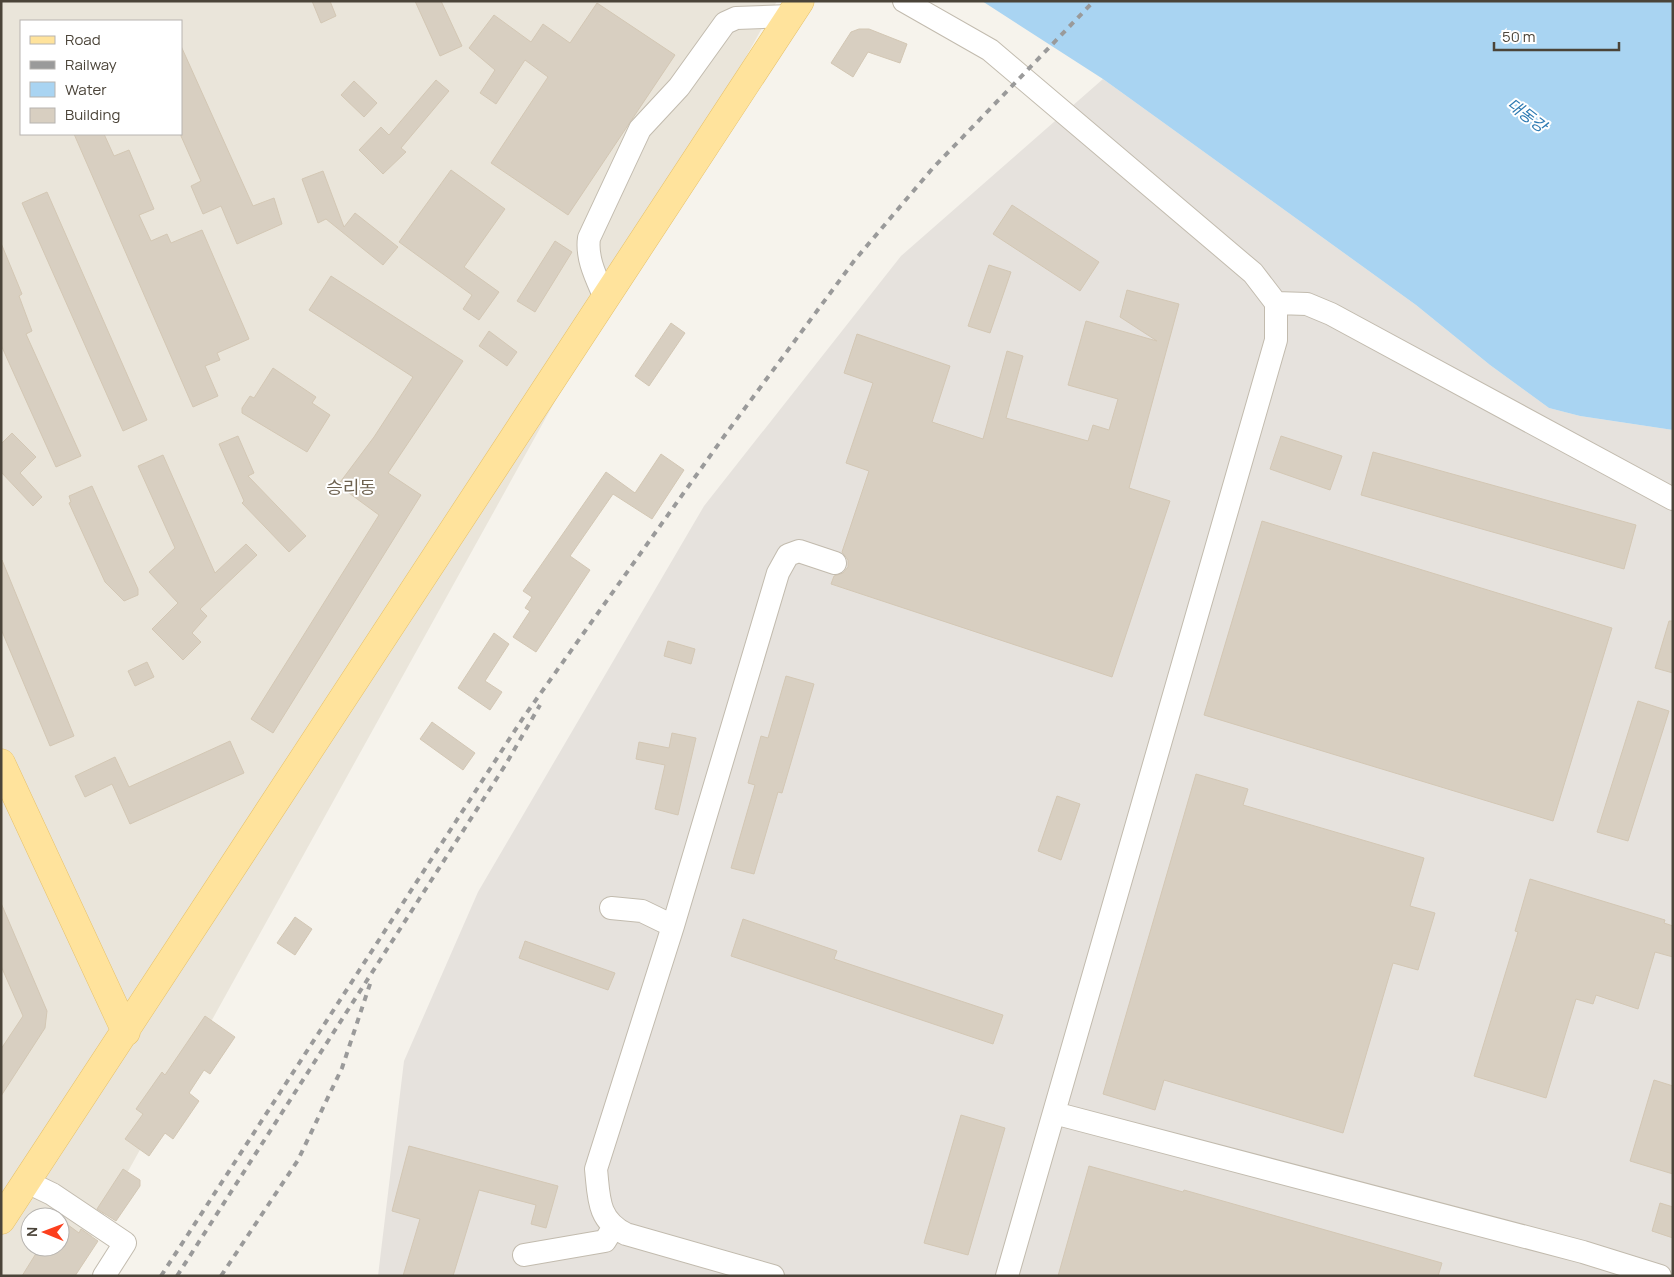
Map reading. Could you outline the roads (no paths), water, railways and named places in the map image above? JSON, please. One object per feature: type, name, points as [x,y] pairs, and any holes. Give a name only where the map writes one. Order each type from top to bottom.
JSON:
[{"type":"main road","points":[[1,1220],[126,1032],[795,8]]},
{"type":"main road","points":[[1,763],[7,791],[126,1032]]},
{"type":"street","points":[[904,1],[990,50],[1253,273],[1276,302],[1276,340],[1008,1276]]},
{"type":"street","points":[[605,298],[587,248],[589,238],[640,129],[679,87],[725,23],[736,18],[795,8]]},
{"type":"street","points":[[1276,302],[1306,304],[1332,314],[1673,498]]},
{"type":"street","points":[[773,1276],[743,1273],[613,1228],[600,1209],[596,1169],[673,926],[778,573],[788,555],[799,551],[835,563]]},
{"type":"street","points":[[611,908],[642,911],[673,926]]},
{"type":"street","points":[[1054,1113],[1583,1252],[1660,1276]]},
{"type":"street","points":[[27,1182],[52,1194],[125,1243],[104,1276]]},
{"type":"street","points":[[524,1255],[606,1241],[613,1228]]},
{"type":"water","name":"대동강","points":[[982,1],[1673,1],[1673,430],[1580,416],[1549,408],[1490,365],[1416,305],[1103,79]]},
{"type":"railway","points":[[161,1276],[523,718],[725,435],[854,261],[932,169],[1094,1]]},
{"type":"railway","points":[[177,1276],[506,764],[540,705]]},
{"type":"railway","points":[[221,1276],[298,1160],[342,1068],[371,981]]},
{"type":"district","name":"승리동","points":[[351,488]]}]
